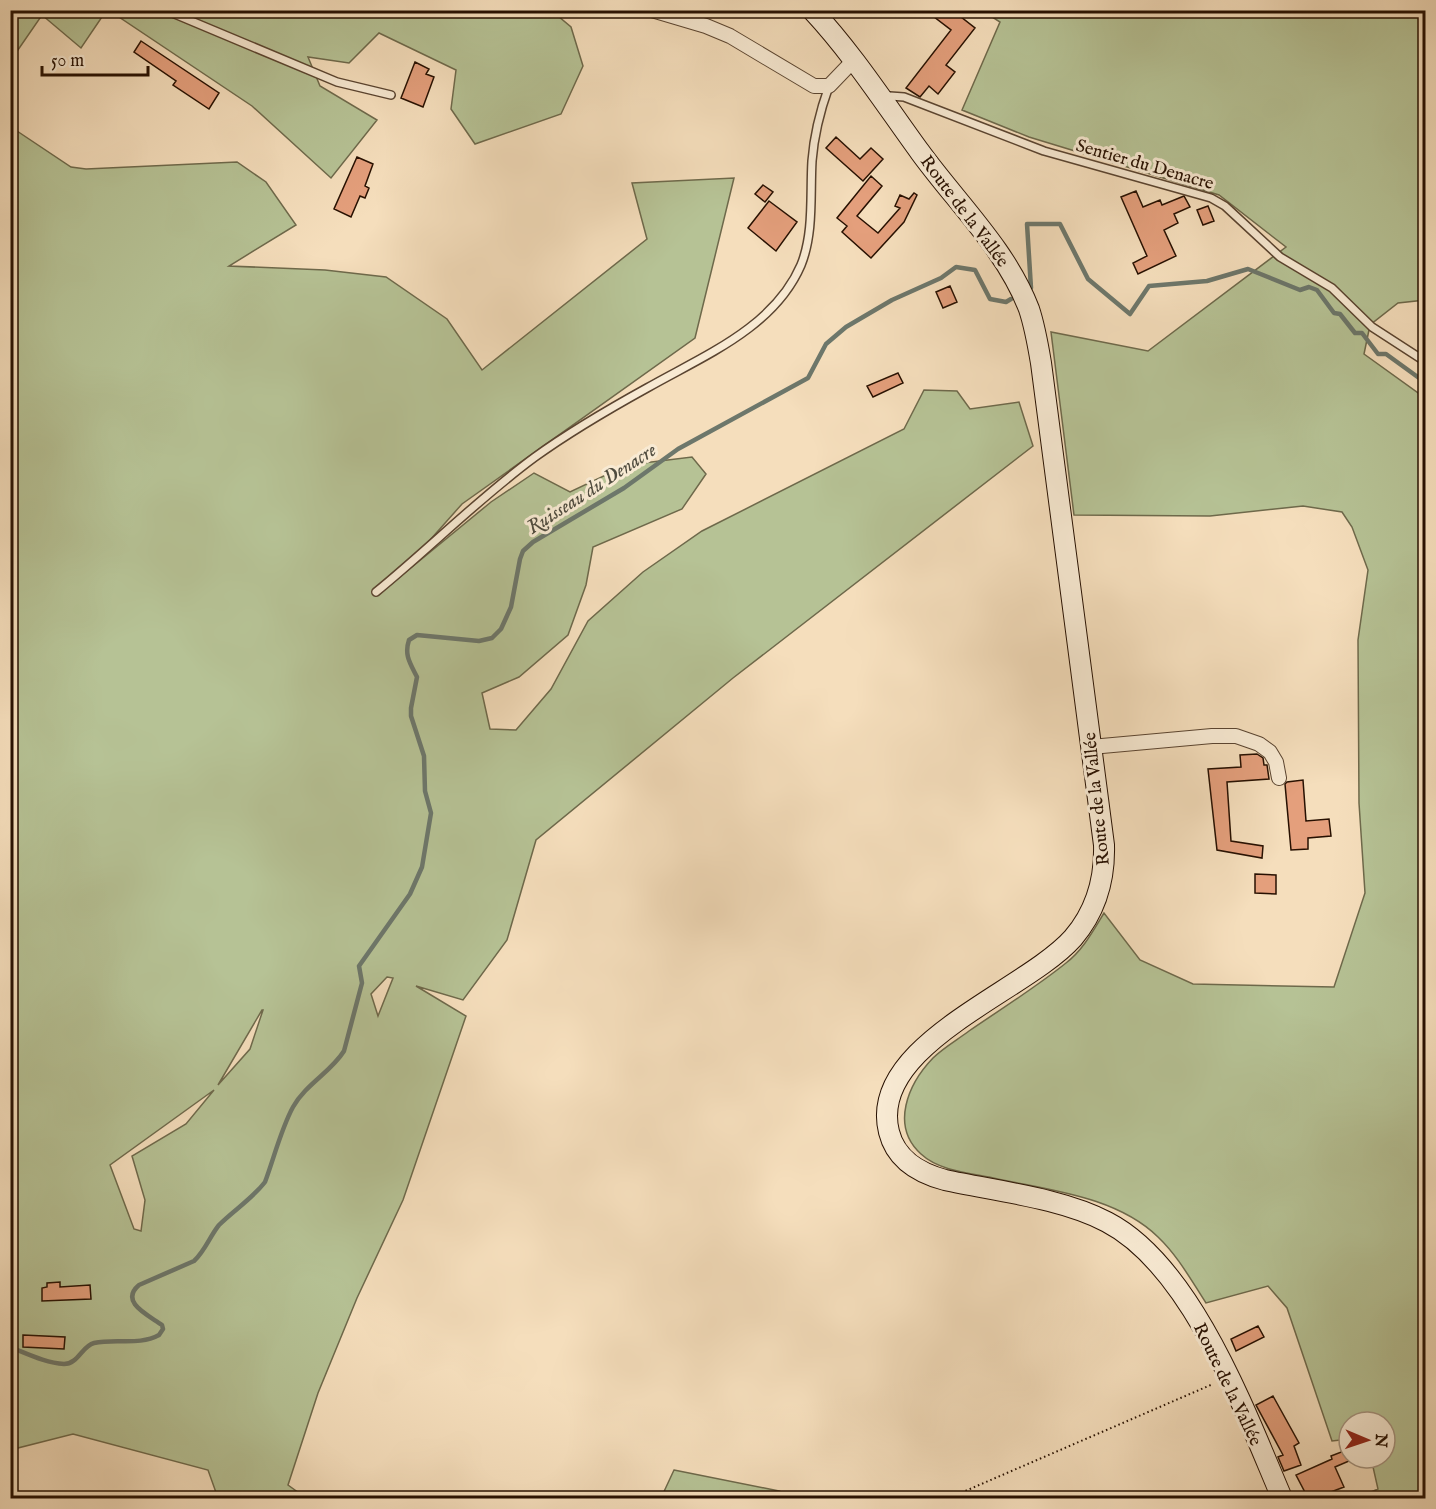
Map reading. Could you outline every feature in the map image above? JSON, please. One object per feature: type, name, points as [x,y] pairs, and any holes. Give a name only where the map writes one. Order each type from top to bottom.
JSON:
[{"type":"street","points":[[652,10],[721,32],[808,84],[829,86],[854,60]]},
{"type":"street","name":"Route de la Vallée","points":[[812,10],[854,60],[925,158],[1002,258],[1031,317],[1041,363],[1104,855],[1101,885],[1091,911],[1075,935],[1056,954],[942,1032],[911,1059],[891,1091],[886,1115],[889,1132],[900,1155],[913,1167],[927,1174],[1070,1208],[1099,1218],[1124,1233],[1155,1258],[1204,1329],[1229,1378],[1282,1498]]},
{"type":"street","points":[[1091,747],[1212,736],[1236,736],[1259,744],[1270,752],[1276,762],[1279,778]]},
{"type":"lane","points":[[165,10],[337,82],[391,95]]},
{"type":"lane","points":[[376,592],[466,512],[538,455],[593,419],[726,344],[762,316],[785,292],[797,272],[804,253],[809,223],[812,158],[818,117],[829,86]]},
{"type":"lane","name":"Sentier du Denacre","points":[[883,99],[890,96],[904,97],[1044,151],[1211,198],[1225,206],[1280,258],[1332,288],[1372,327],[1425,362]]},
{"type":"path","points":[[949,1498],[1229,1378]]},
{"type":"green space","points":[[11,10],[106,11],[81,48],[42,15],[11,60]]},
{"type":"green space","points":[[110,11],[552,11],[571,27],[583,66],[561,114],[475,144],[451,109],[456,70],[379,33],[349,63],[308,57],[320,86],[377,120],[331,178],[252,106]]},
{"type":"green space","points":[[983,11],[1425,11],[1425,300],[1398,303],[1370,325],[1364,354],[1425,398],[1425,1498],[1357,1498],[1378,1489],[1374,1470],[1397,1470],[1397,1410],[1337,1410],[1337,1440],[1332,1441],[1287,1308],[1268,1286],[1206,1303],[1172,1252],[1141,1223],[1100,1203],[1078,1196],[962,1172],[936,1164],[921,1154],[906,1131],[906,1105],[910,1092],[924,1068],[933,1058],[1072,958],[1083,946],[1104,913],[1140,960],[1193,984],[1334,987],[1365,893],[1359,803],[1358,640],[1368,570],[1352,527],[1342,512],[1303,506],[1210,516],[1074,515],[1051,332],[1148,351],[1286,247],[1219,195],[1029,137],[962,110],[1000,22]]},
{"type":"green space","points":[[11,127],[71,167],[86,169],[237,162],[266,182],[296,225],[229,266],[325,270],[386,277],[447,319],[482,370],[647,239],[632,183],[734,178],[695,338],[462,504],[390,585],[491,502],[534,473],[570,492],[627,465],[692,457],[706,474],[682,509],[593,547],[586,585],[568,635],[519,677],[482,693],[490,729],[516,730],[551,689],[588,621],[643,572],[702,531],[904,429],[924,390],[957,391],[970,409],[1019,402],[1033,446],[733,678],[536,840],[507,940],[463,1000],[416,986],[466,1016],[403,1200],[357,1298],[318,1393],[288,1485],[306,1498],[218,1498],[208,1470],[73,1434],[18,1448],[11,1456]],"holes":[[[387,977],[393,978],[378,1016],[371,994]],[[262,1010],[250,1049],[218,1085]],[[214,1090],[186,1124],[132,1156],[145,1200],[141,1231],[134,1229],[110,1165]]]},
{"type":"green space","points":[[674,1470],[779,1491],[797,1498],[661,1498]]},
{"type":"building","points":[[925,10],[952,10],[975,28],[946,65],[955,72],[938,94],[929,86],[920,97],[906,88],[951,30]]},
{"type":"building","points":[[141,41],[219,93],[209,109],[173,85],[176,81],[134,52]]},
{"type":"building","points":[[415,62],[429,69],[426,74],[434,77],[423,107],[401,98]]},
{"type":"building","points":[[836,137],[860,159],[871,148],[883,159],[863,181],[826,148]]},
{"type":"building","points":[[357,157],[373,164],[365,186],[369,188],[365,198],[360,196],[351,217],[334,209]]},
{"type":"building","points":[[871,176],[882,186],[857,216],[878,233],[900,208],[895,206],[900,195],[909,199],[914,193],[917,195],[904,222],[871,258],[842,232],[847,226],[837,218]]},
{"type":"building","points":[[763,185],[773,192],[765,202],[755,194]]},
{"type":"building","points":[[1136,191],[1143,207],[1160,200],[1162,205],[1184,196],[1190,207],[1174,214],[1178,223],[1164,230],[1176,256],[1138,274],[1133,263],[1147,256],[1121,197]]},
{"type":"building","points":[[769,201],[797,222],[776,251],[748,228]]},
{"type":"building","points":[[1208,206],[1214,221],[1203,225],[1197,210]]},
{"type":"building","points":[[950,286],[957,302],[943,308],[936,292]]},
{"type":"building","points":[[898,373],[903,383],[873,397],[867,386]]},
{"type":"building","points":[[1257,754],[1263,758],[1264,765],[1267,765],[1269,779],[1227,782],[1231,841],[1263,846],[1262,858],[1217,850],[1208,769],[1241,767],[1240,755]]},
{"type":"building","points":[[1303,780],[1306,821],[1329,819],[1331,836],[1308,838],[1308,849],[1291,850],[1285,784]]},
{"type":"building","points":[[1255,874],[1276,875],[1276,894],[1255,893]]},
{"type":"building","points":[[60,1282],[60,1287],[90,1285],[91,1299],[42,1301],[42,1288],[47,1287],[47,1283]]},
{"type":"building","points":[[1258,1326],[1264,1337],[1236,1351],[1231,1339]]},
{"type":"building","points":[[23,1335],[65,1337],[64,1349],[23,1347]]},
{"type":"building","points":[[1273,1396],[1299,1443],[1294,1446],[1301,1465],[1284,1471],[1278,1457],[1283,1455],[1256,1405]]},
{"type":"building","points":[[1337,1454],[1337,1466],[1335,1467],[1344,1487],[1315,1498],[1308,1498],[1296,1475],[1332,1459],[1331,1456]]},
{"type":"waterway","name":"Ruisseau du Denacre","points":[[1031,288],[1027,224],[1060,224],[1088,279],[1130,314],[1149,286],[1207,281],[1248,269],[1300,290],[1309,287],[1317,290],[1334,313],[1340,314],[1355,333],[1362,333],[1378,354],[1386,354],[1426,383]]},
{"type":"waterway","name":"Ruisseau du Denacre","points":[[10,1347],[44,1360],[64,1364],[73,1361],[94,1343],[144,1340],[159,1335],[163,1329],[162,1325],[138,1308],[132,1297],[134,1291],[139,1285],[194,1261],[219,1225],[260,1188],[265,1182],[293,1107],[344,1051],[362,983],[359,966],[410,894],[422,867],[431,813],[425,791],[424,756],[411,716],[417,677],[407,655],[409,640],[417,635],[479,641],[492,638],[501,629],[511,607],[523,551],[533,542],[624,488],[678,449],[808,378],[826,344],[846,327],[892,300],[941,278],[956,267],[975,270],[990,299],[1006,302],[1011,299]]}]
